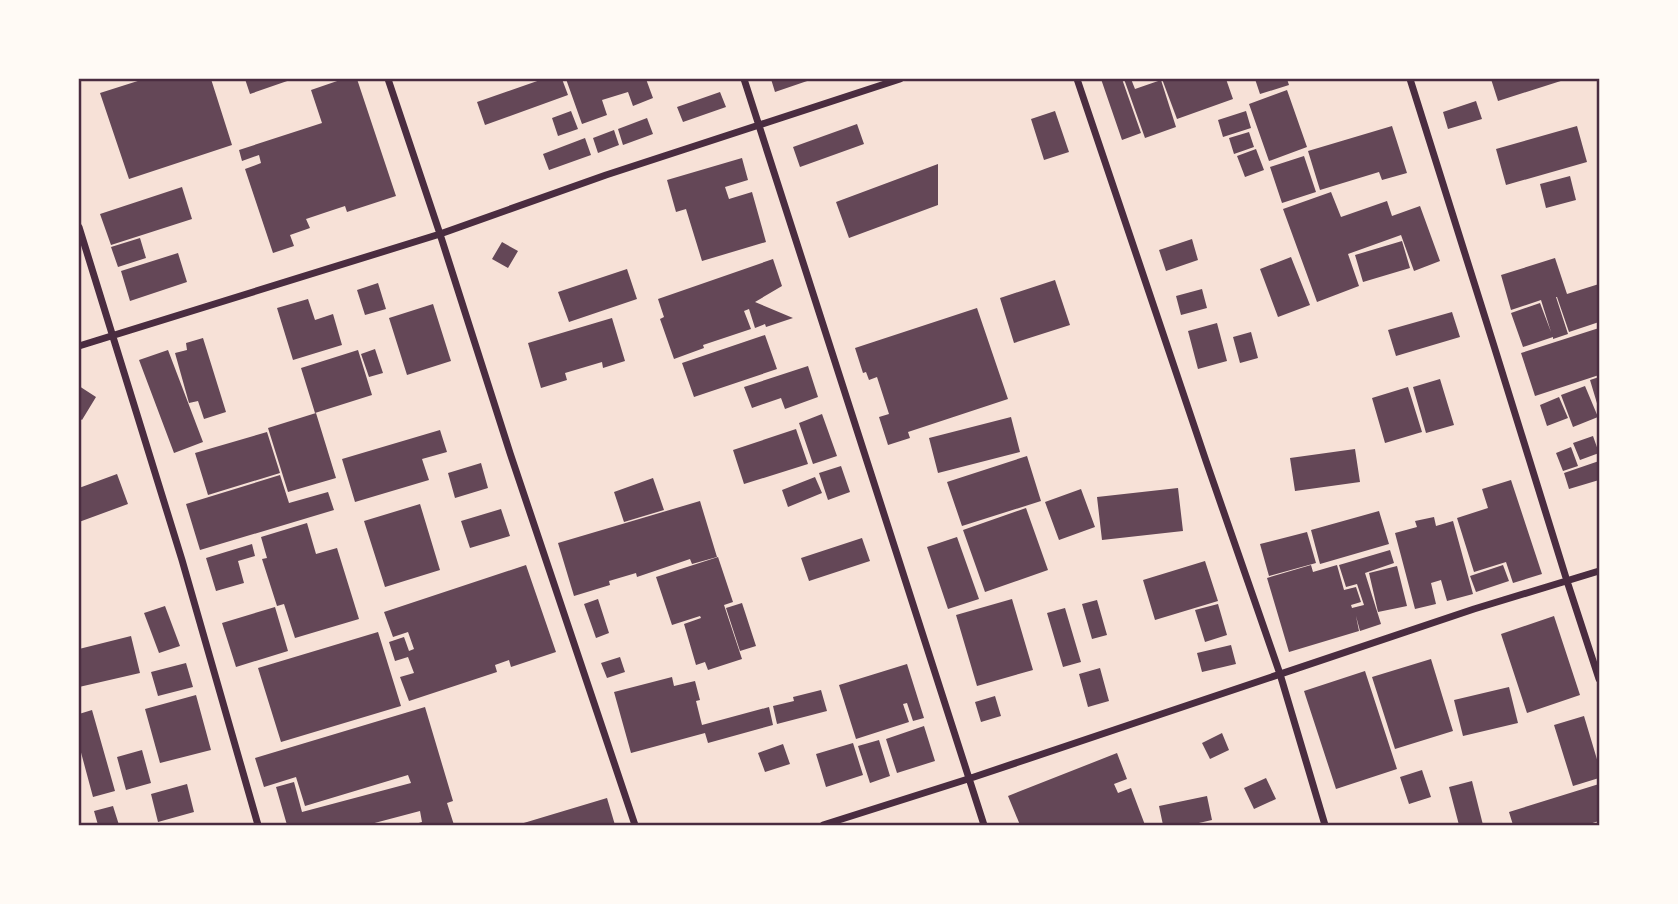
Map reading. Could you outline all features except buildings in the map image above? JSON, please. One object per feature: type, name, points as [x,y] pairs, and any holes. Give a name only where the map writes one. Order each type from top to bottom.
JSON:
[{"type":"street","points":[[388,79],[635,825]]},
{"type":"street","points":[[744,79],[984,825]]},
{"type":"street","points":[[79,346],[440,234],[606,175],[900,79]]},
{"type":"street","points":[[1077,79],[1280,674],[1325,825]]},
{"type":"street","points":[[1410,79],[1599,679]]},
{"type":"street","points":[[79,227],[182,560],[258,825]]},
{"type":"street","points":[[823,825],[1474,609],[1599,571]]}]
